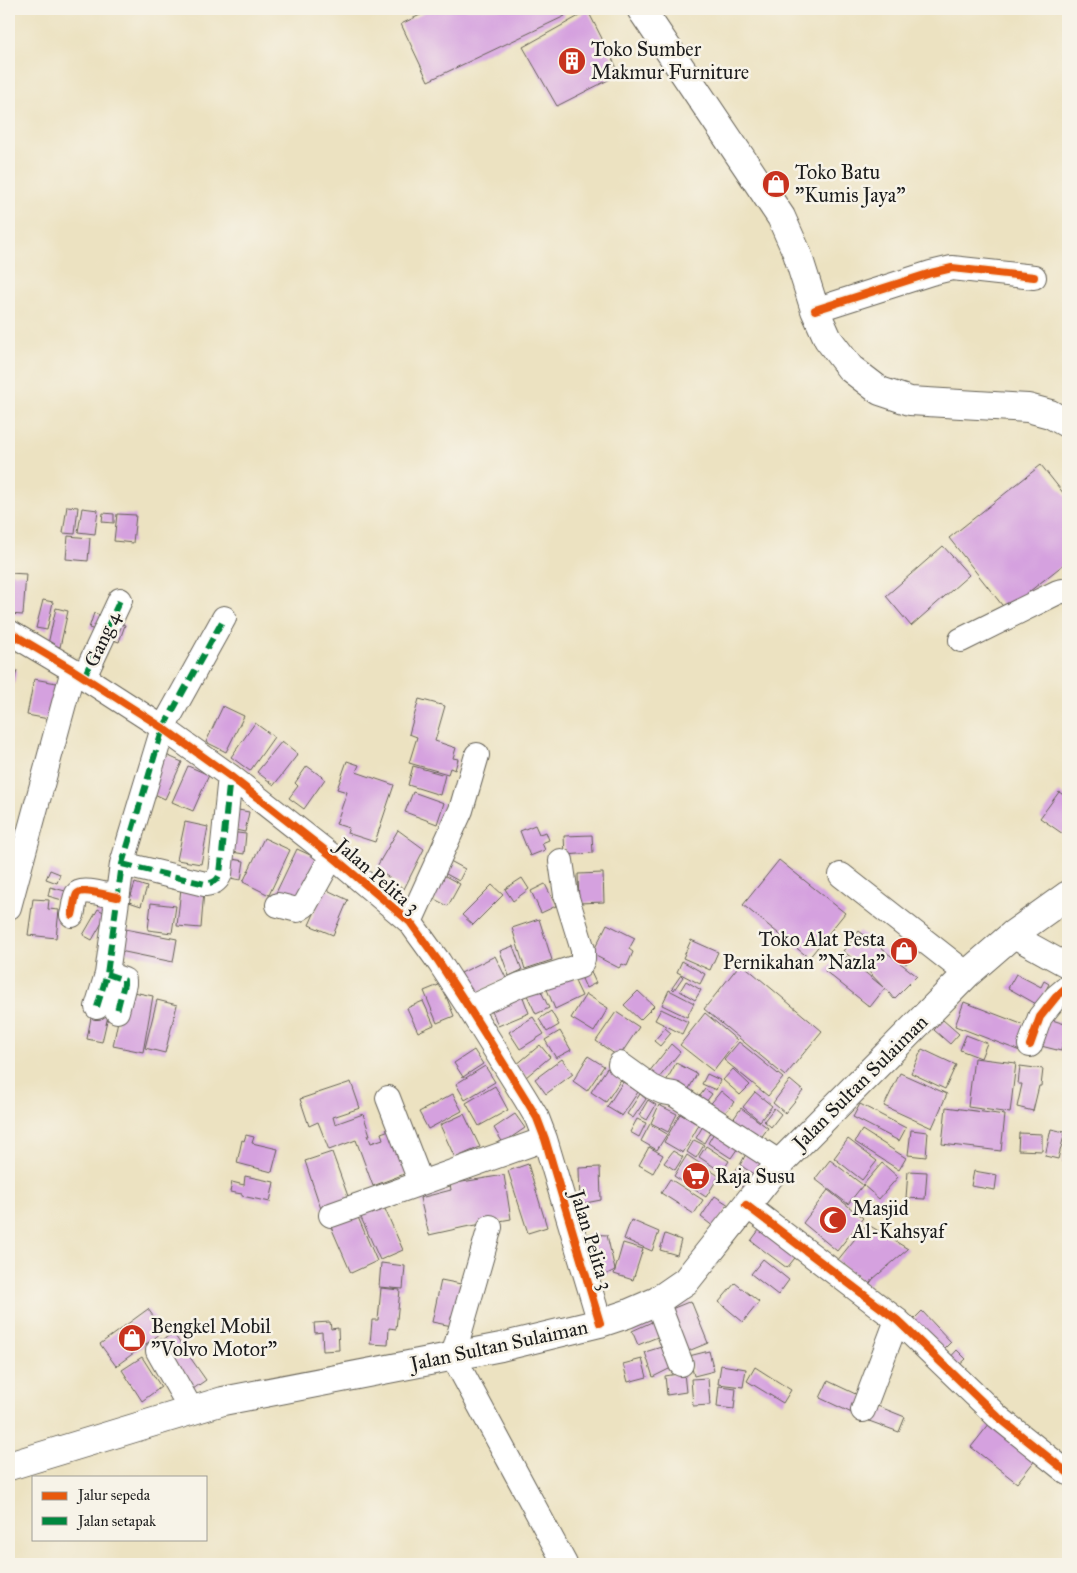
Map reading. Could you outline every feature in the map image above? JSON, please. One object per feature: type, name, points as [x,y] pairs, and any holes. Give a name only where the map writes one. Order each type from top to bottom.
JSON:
[{"type":"main road","points":[[641,9],[781,218],[797,253],[815,310],[828,339],[850,368],[880,390],[910,401],[1028,408],[1050,414],[1068,424]]},
{"type":"main road","name":"Jalan Sultan Sulaiman","points":[[9,1466],[223,1402],[501,1347],[600,1323],[657,1301],[686,1280],[715,1247],[780,1163],[967,974],[1012,935],[1068,895]]},
{"type":"street","points":[[815,310],[952,268],[1034,277]]},
{"type":"street","points":[[960,640],[1058,592],[1068,590]]},
{"type":"street","name":"Gang 4","points":[[9,907],[79,674],[120,600]]},
{"type":"street","points":[[107,1009],[107,974],[122,864],[163,728],[224,618]]},
{"type":"street","name":"Jalan Pelita 3","points":[[9,632],[163,728],[230,776],[332,856],[410,922],[470,1008],[537,1118],[600,1323]]},
{"type":"street","points":[[410,922],[461,810],[477,755]]},
{"type":"street","points":[[122,864],[205,884],[212,883],[217,879],[220,874],[230,776]]},
{"type":"street","points":[[278,905],[297,910],[305,905],[332,856]]},
{"type":"street","points":[[470,1008],[520,986],[580,966],[584,959],[583,950],[566,895],[560,861]]},
{"type":"street","points":[[841,875],[967,974]]},
{"type":"street","points":[[72,915],[76,895],[80,892],[85,890],[116,897]]},
{"type":"street","points":[[1012,935],[1068,966]]},
{"type":"street","points":[[1030,1044],[1040,1017],[1056,997],[1068,987]]},
{"type":"street","points":[[620,1064],[657,1089],[674,1094],[780,1163]]},
{"type":"street","points":[[388,1098],[422,1183]]},
{"type":"street","points":[[331,1215],[545,1139]]},
{"type":"street","points":[[746,1205],[897,1320],[998,1417],[1068,1474]]},
{"type":"street","points":[[490,1227],[453,1356],[565,1564]]},
{"type":"street","points":[[657,1301],[681,1364]]},
{"type":"street","points":[[863,1410],[897,1320]]},
{"type":"street","points":[[158,1351],[192,1411]]},
{"type":"building","points":[[433,9],[562,9],[565,16],[428,81],[401,24]]},
{"type":"building","name":"Toko Sumber Makmur Furniture","points":[[588,11],[620,74],[557,106],[523,47]]},
{"type":"building","name":"Toko Batu \"Kumis Jaya\"","points":[[774,173],[787,186],[777,195],[764,182]]},
{"type":"building","points":[[1041,465],[1068,499],[1068,561],[1006,610],[949,538]]},
{"type":"building","points":[[67,506],[78,507],[75,534],[63,533]]},
{"type":"building","points":[[82,508],[98,510],[95,534],[78,532]]},
{"type":"building","points":[[103,513],[114,514],[114,523],[102,522]]},
{"type":"building","points":[[117,514],[136,515],[133,543],[114,541]]},
{"type":"building","points":[[68,536],[90,538],[88,561],[66,559]]},
{"type":"building","points":[[943,546],[969,575],[911,626],[886,596]]},
{"type":"building","points":[[9,573],[26,574],[23,615],[9,614]]},
{"type":"building","points":[[43,600],[53,602],[47,630],[36,628]]},
{"type":"building","points":[[56,608],[68,611],[60,647],[48,644]]},
{"type":"building","points":[[94,613],[106,617],[101,632],[89,628]]},
{"type":"building","points":[[112,620],[125,625],[119,642],[106,638]]},
{"type":"building","points":[[9,668],[17,670],[9,703]]},
{"type":"building","points":[[34,679],[62,684],[54,720],[27,715]]},
{"type":"building","points":[[419,699],[445,706],[435,741],[456,748],[453,758],[458,759],[455,770],[450,768],[448,774],[409,763],[417,737],[409,734]]},
{"type":"building","points":[[223,706],[244,716],[226,752],[206,742]]},
{"type":"building","points":[[255,723],[274,737],[250,771],[231,757]]},
{"type":"building","points":[[282,741],[298,754],[274,785],[257,772]]},
{"type":"building","points":[[164,754],[182,762],[165,799],[148,791]]},
{"type":"building","points":[[347,761],[359,765],[356,772],[394,785],[375,842],[347,833],[349,828],[336,824],[347,792],[337,789]]},
{"type":"building","points":[[188,766],[209,775],[193,811],[172,802]]},
{"type":"building","points":[[307,766],[325,779],[304,809],[289,798],[298,786],[295,783]]},
{"type":"building","points":[[413,766],[445,775],[440,795],[408,785]]},
{"type":"building","points":[[413,792],[444,803],[437,824],[405,812]]},
{"type":"building","points":[[1059,792],[1068,798],[1068,826],[1063,834],[1040,818]]},
{"type":"building","points":[[233,809],[249,812],[245,832],[230,829]]},
{"type":"building","points":[[185,822],[208,827],[201,864],[177,860]]},
{"type":"building","points":[[535,825],[539,834],[546,832],[549,840],[542,843],[545,850],[530,856],[520,831]]},
{"type":"building","points":[[398,830],[424,849],[404,889],[376,868]]},
{"type":"building","points":[[229,832],[246,834],[244,854],[226,851]]},
{"type":"building","points":[[592,835],[593,853],[565,855],[564,836]]},
{"type":"building","points":[[264,838],[290,850],[269,895],[243,882]]},
{"type":"building","points":[[297,849],[319,859],[297,906],[275,895]]},
{"type":"building","points":[[441,856],[465,869],[459,881],[435,868]]},
{"type":"building","points":[[227,858],[244,861],[241,880],[224,877]]},
{"type":"building","points":[[779,860],[845,913],[809,958],[743,905]]},
{"type":"building","points":[[50,870],[60,874],[57,883],[46,879]]},
{"type":"building","points":[[436,871],[460,884],[448,906],[424,894]]},
{"type":"building","points":[[603,873],[604,902],[579,903],[578,874]]},
{"type":"building","points":[[522,878],[529,889],[513,901],[505,889]]},
{"type":"building","points":[[135,883],[147,887],[141,906],[129,902]]},
{"type":"building","points":[[545,884],[556,906],[541,913],[531,891]]},
{"type":"building","points":[[492,885],[503,895],[473,925],[462,915]]},
{"type":"building","points":[[50,887],[69,892],[66,901],[48,896]]},
{"type":"building","points":[[181,888],[204,890],[201,928],[177,926]]},
{"type":"building","points":[[325,889],[348,900],[333,935],[309,925]]},
{"type":"building","points":[[33,899],[49,900],[48,909],[59,910],[56,938],[28,935]]},
{"type":"building","points":[[151,903],[176,906],[172,933],[148,930]]},
{"type":"building","points":[[98,909],[107,914],[92,940],[83,935]]},
{"type":"building","points":[[539,919],[552,960],[525,969],[512,928]]},
{"type":"building","points":[[607,924],[635,938],[629,949],[633,952],[627,966],[622,964],[619,968],[592,954]]},
{"type":"building","points":[[120,928],[177,939],[173,962],[115,950]]},
{"type":"building","points":[[859,931],[917,976],[894,999],[885,988],[870,1007],[825,971],[840,952],[883,987],[868,971],[843,951]]},
{"type":"building","name":"Toko Alat Pesta Pernikahan \"Nazla\"","points":[[903,938],[917,951],[906,964],[891,951]]},
{"type":"building","points":[[691,940],[718,952],[710,970],[683,958]]},
{"type":"building","points":[[513,946],[522,970],[509,976],[500,951]]},
{"type":"building","points":[[495,956],[506,978],[473,995],[461,973]]},
{"type":"building","points":[[682,961],[705,974],[700,984],[677,972]]},
{"type":"building","points":[[741,963],[822,1031],[785,1076],[704,1009]]},
{"type":"building","points":[[589,968],[596,983],[586,988],[579,972]]},
{"type":"building","points":[[1016,974],[1041,987],[1044,981],[1049,984],[1038,1005],[1008,988]]},
{"type":"building","points":[[572,975],[582,996],[555,1009],[546,987]]},
{"type":"building","points":[[681,975],[683,977],[674,990],[672,988]]},
{"type":"building","points":[[686,981],[701,990],[695,1000],[680,991]]},
{"type":"building","points":[[537,983],[549,1008],[536,1014],[524,989]]},
{"type":"building","points":[[441,984],[454,1016],[437,1023],[424,991]]},
{"type":"building","points":[[124,990],[153,996],[143,1052],[113,1046]]},
{"type":"building","points":[[669,990],[694,1003],[687,1017],[662,1005]]},
{"type":"building","points":[[638,991],[654,1006],[640,1020],[624,1005]]},
{"type":"building","points":[[521,992],[529,1013],[498,1026],[490,1005]]},
{"type":"building","points":[[586,994],[608,1008],[594,1032],[571,1018]]},
{"type":"building","points":[[157,1000],[177,1005],[165,1053],[145,1048]]},
{"type":"building","points":[[423,1001],[434,1025],[418,1032],[407,1008]]},
{"type":"building","points":[[964,1002],[1029,1027],[1020,1051],[955,1026]]},
{"type":"building","points":[[661,1009],[688,1022],[682,1034],[655,1020]]},
{"type":"building","points":[[551,1011],[559,1025],[547,1032],[539,1019]]},
{"type":"building","points":[[92,1012],[108,1016],[102,1042],[87,1039]]},
{"type":"building","points":[[616,1012],[639,1027],[619,1057],[596,1041]]},
{"type":"building","points":[[705,1013],[737,1040],[713,1071],[680,1045]]},
{"type":"building","points":[[533,1017],[544,1034],[520,1049],[509,1032]]},
{"type":"building","points":[[1049,1019],[1068,1025],[1061,1051],[1041,1046]]},
{"type":"building","points":[[943,1020],[959,1034],[950,1044],[934,1030]]},
{"type":"building","points":[[665,1028],[671,1033],[660,1046],[654,1041]]},
{"type":"building","points":[[560,1031],[571,1050],[556,1058],[545,1040]]},
{"type":"building","points":[[966,1035],[987,1043],[981,1058],[960,1050]]},
{"type":"building","points":[[739,1042],[783,1078],[768,1096],[724,1060]]},
{"type":"building","points":[[671,1044],[680,1052],[654,1084],[645,1077]]},
{"type":"building","points":[[540,1045],[550,1057],[526,1077],[516,1065]]},
{"type":"building","points":[[922,1049],[956,1065],[945,1089],[911,1073]]},
{"type":"building","points":[[474,1050],[483,1064],[463,1077],[454,1063]]},
{"type":"building","points":[[588,1056],[604,1066],[587,1091],[573,1081]]},
{"type":"building","points":[[974,1058],[1016,1063],[1010,1113],[968,1107]]},
{"type":"building","points":[[562,1059],[573,1074],[546,1094],[535,1079]]},
{"type":"building","points":[[676,1063],[697,1074],[685,1096],[664,1085]]},
{"type":"building","points":[[485,1066],[495,1082],[465,1100],[456,1084]]},
{"type":"building","points":[[1020,1066],[1043,1069],[1041,1086],[1039,1086],[1033,1111],[1017,1107],[1022,1084],[1018,1084]]},
{"type":"building","points":[[607,1068],[622,1078],[606,1102],[591,1092]]},
{"type":"building","points":[[733,1069],[750,1085],[740,1095],[723,1080]]},
{"type":"building","points":[[900,1073],[947,1094],[932,1128],[884,1106]]},
{"type":"building","points":[[707,1074],[720,1080],[716,1090],[702,1084]]},
{"type":"building","points":[[790,1080],[803,1091],[785,1113],[773,1103]]},
{"type":"building","points":[[351,1082],[360,1108],[333,1117],[335,1124],[363,1114],[371,1143],[383,1139],[381,1133],[392,1129],[407,1173],[373,1186],[356,1140],[329,1150],[318,1122],[309,1126],[300,1099]]},
{"type":"building","points":[[623,1082],[638,1092],[622,1116],[607,1107]]},
{"type":"building","points":[[495,1086],[508,1110],[479,1126],[466,1103]]},
{"type":"building","points":[[705,1089],[712,1094],[700,1110],[694,1104]]},
{"type":"building","points":[[721,1091],[734,1102],[721,1118],[708,1107]]},
{"type":"building","points":[[755,1092],[772,1106],[760,1121],[743,1107]]},
{"type":"building","points":[[453,1094],[462,1111],[428,1129],[419,1112]]},
{"type":"building","points":[[640,1094],[646,1099],[633,1118],[627,1114]]},
{"type":"building","points":[[648,1100],[656,1105],[647,1120],[639,1115]]},
{"type":"building","points":[[860,1104],[906,1128],[899,1141],[853,1117]]},
{"type":"building","points":[[659,1105],[677,1114],[668,1132],[651,1123]]},
{"type":"building","points":[[946,1107],[1005,1115],[1001,1151],[942,1144]]},
{"type":"building","points":[[741,1108],[768,1128],[755,1146],[728,1127]]},
{"type":"building","points":[[774,1108],[781,1114],[771,1127],[764,1121]]},
{"type":"building","points":[[464,1114],[480,1147],[455,1158],[440,1125]]},
{"type":"building","points":[[515,1114],[525,1128],[503,1143],[494,1128]]},
{"type":"building","points":[[680,1114],[699,1125],[683,1153],[664,1142]]},
{"type":"building","points":[[637,1119],[646,1123],[639,1137],[630,1132]]},
{"type":"building","points":[[650,1124],[667,1134],[657,1150],[641,1141]]},
{"type":"building","points":[[703,1126],[711,1131],[704,1143],[696,1138]]},
{"type":"building","points":[[718,1126],[742,1142],[731,1158],[708,1143]]},
{"type":"building","points":[[1051,1129],[1065,1132],[1058,1159],[1045,1156]]},
{"type":"building","points":[[862,1130],[906,1158],[899,1170],[855,1142]]},
{"type":"building","points":[[911,1130],[928,1132],[926,1157],[908,1155]]},
{"type":"building","points":[[1019,1133],[1042,1134],[1042,1151],[1018,1150]]},
{"type":"building","points":[[246,1135],[254,1137],[252,1143],[278,1149],[272,1172],[237,1163],[242,1140],[244,1141]]},
{"type":"building","points":[[848,1139],[877,1161],[862,1180],[834,1158]]},
{"type":"building","points":[[694,1140],[704,1145],[696,1158],[687,1152]]},
{"type":"building","points":[[1068,1144],[1068,1164],[1062,1162]]},
{"type":"building","points":[[706,1146],[729,1161],[722,1172],[699,1157]]},
{"type":"building","points":[[649,1147],[663,1155],[653,1173],[639,1165]]},
{"type":"building","points":[[673,1151],[683,1157],[675,1170],[664,1163]]},
{"type":"building","points":[[332,1152],[349,1199],[321,1209],[305,1161]]},
{"type":"building","points":[[747,1152],[766,1163],[758,1177],[740,1165]]},
{"type":"building","name":"Raja Susu","points":[[687,1155],[719,1176],[706,1197],[674,1176]]},
{"type":"building","points":[[830,1160],[863,1185],[848,1204],[815,1179]]},
{"type":"building","points":[[882,1163],[898,1177],[879,1199],[863,1185]]},
{"type":"building","points":[[528,1164],[547,1227],[528,1233],[508,1171]]},
{"type":"building","points":[[600,1167],[601,1200],[580,1204],[579,1168]]},
{"type":"building","points":[[737,1167],[752,1178],[744,1188],[730,1177]]},
{"type":"building","points":[[908,1171],[927,1172],[925,1199],[906,1198]]},
{"type":"building","points":[[974,1171],[997,1175],[995,1190],[971,1186]]},
{"type":"building","points":[[504,1175],[511,1219],[429,1235],[420,1198],[451,1190],[450,1184]]},
{"type":"building","points":[[245,1176],[274,1182],[270,1202],[230,1192],[232,1182],[244,1185]]},
{"type":"building","points":[[670,1179],[703,1200],[694,1214],[661,1193]]},
{"type":"building","name":"Masjid Al-Kahsyaf","points":[[828,1190],[863,1218],[837,1251],[803,1223]]},
{"type":"building","points":[[715,1196],[729,1205],[714,1227],[701,1217]]},
{"type":"building","points":[[381,1200],[403,1250],[380,1260],[358,1211]]},
{"type":"building","points":[[354,1208],[377,1261],[351,1273],[328,1220]]},
{"type":"building","points":[[631,1220],[659,1232],[652,1251],[624,1239]]},
{"type":"building","points":[[867,1224],[908,1249],[873,1279],[868,1286],[837,1261]]},
{"type":"building","points":[[762,1226],[798,1254],[787,1268],[751,1241]]},
{"type":"building","points":[[587,1234],[607,1235],[615,1270],[601,1277]]},
{"type":"building","points":[[665,1234],[681,1240],[677,1255],[660,1250]]},
{"type":"building","points":[[623,1243],[643,1249],[633,1280],[614,1274]]},
{"type":"building","points":[[763,1259],[789,1280],[778,1295],[751,1274]]},
{"type":"building","points":[[381,1263],[405,1266],[403,1289],[379,1287]]},
{"type":"building","points":[[441,1280],[461,1284],[452,1326],[432,1322]]},
{"type":"building","points":[[735,1283],[759,1302],[743,1322],[719,1302]]},
{"type":"building","points":[[381,1288],[400,1290],[396,1329],[389,1328],[388,1345],[370,1344],[372,1320],[378,1320]]},
{"type":"building","points":[[691,1301],[708,1343],[686,1352],[669,1310]]},
{"type":"building","name":"Bengkel Mobil \"Volvo Motor\"","points":[[148,1309],[164,1331],[116,1366],[100,1344]]},
{"type":"building","points":[[922,1311],[951,1342],[940,1353],[910,1323]]},
{"type":"building","points":[[654,1321],[660,1336],[638,1345],[632,1331]]},
{"type":"building","points":[[330,1322],[331,1329],[338,1328],[339,1350],[323,1351],[322,1332],[315,1333],[314,1323]]},
{"type":"building","name":"Bengkel Mobil \"Volvo Motor\"","points":[[173,1333],[206,1380],[193,1389],[161,1341]]},
{"type":"building","points":[[668,1345],[673,1367],[653,1377],[645,1352]]},
{"type":"building","points":[[957,1350],[966,1359],[955,1369],[947,1361]]},
{"type":"building","points":[[709,1351],[714,1371],[694,1376],[689,1356]]},
{"type":"building","name":"Bengkel Mobil \"Volvo Motor\"","points":[[142,1357],[161,1387],[142,1401],[122,1370]]},
{"type":"building","points":[[642,1359],[647,1377],[628,1382],[623,1364]]},
{"type":"building","points":[[721,1365],[746,1369],[743,1387],[718,1384]]},
{"type":"building","points":[[755,1367],[791,1390],[783,1403],[747,1381]]},
{"type":"building","points":[[684,1373],[686,1392],[667,1395],[665,1376]]},
{"type":"building","points":[[708,1378],[710,1405],[693,1406],[691,1379]]},
{"type":"building","points":[[828,1381],[864,1398],[856,1415],[820,1398]]},
{"type":"building","points":[[719,1386],[736,1388],[734,1409],[717,1407]]},
{"type":"building","points":[[875,1405],[905,1417],[899,1432],[869,1421]]},
{"type":"building","points":[[990,1423],[1036,1459],[1017,1483],[971,1447]]},
{"type":"marked path","points":[[84,677],[120,600]]},
{"type":"marked path","points":[[97,1007],[107,974],[122,864],[163,728],[224,618]]},
{"type":"marked path","points":[[122,864],[205,884],[216,880],[220,874],[230,776]]},
{"type":"marked path","points":[[107,974],[124,980],[117,1011]]},
{"type":"cycle path","points":[[815,310],[952,268],[1034,277]]},
{"type":"cycle path","points":[[9,632],[73,670],[163,728],[230,776],[332,856],[410,922],[469,1008],[537,1118],[600,1323]]},
{"type":"cycle path","points":[[72,915],[76,896],[80,892],[84,891],[117,897]]},
{"type":"cycle path","points":[[1030,1045],[1040,1017],[1056,997],[1068,987]]},
{"type":"cycle path","points":[[746,1205],[897,1320],[998,1417],[1068,1473]]},
{"type":"place","name":"Toko Sumber Makmur Furniture","points":[[572,61]]},
{"type":"place","name":"Toko Batu \"Kumis Jaya\"","points":[[776,184]]},
{"type":"place","name":"Toko Alat Pesta Pernikahan \"Nazla\"","points":[[904,951]]},
{"type":"place","name":"Raja Susu","points":[[696,1176]]},
{"type":"place","name":"Masjid Al-Kahsyaf","points":[[833,1220]]},
{"type":"place","name":"Bengkel Mobil \"Volvo Motor\"","points":[[132,1338]]}]
